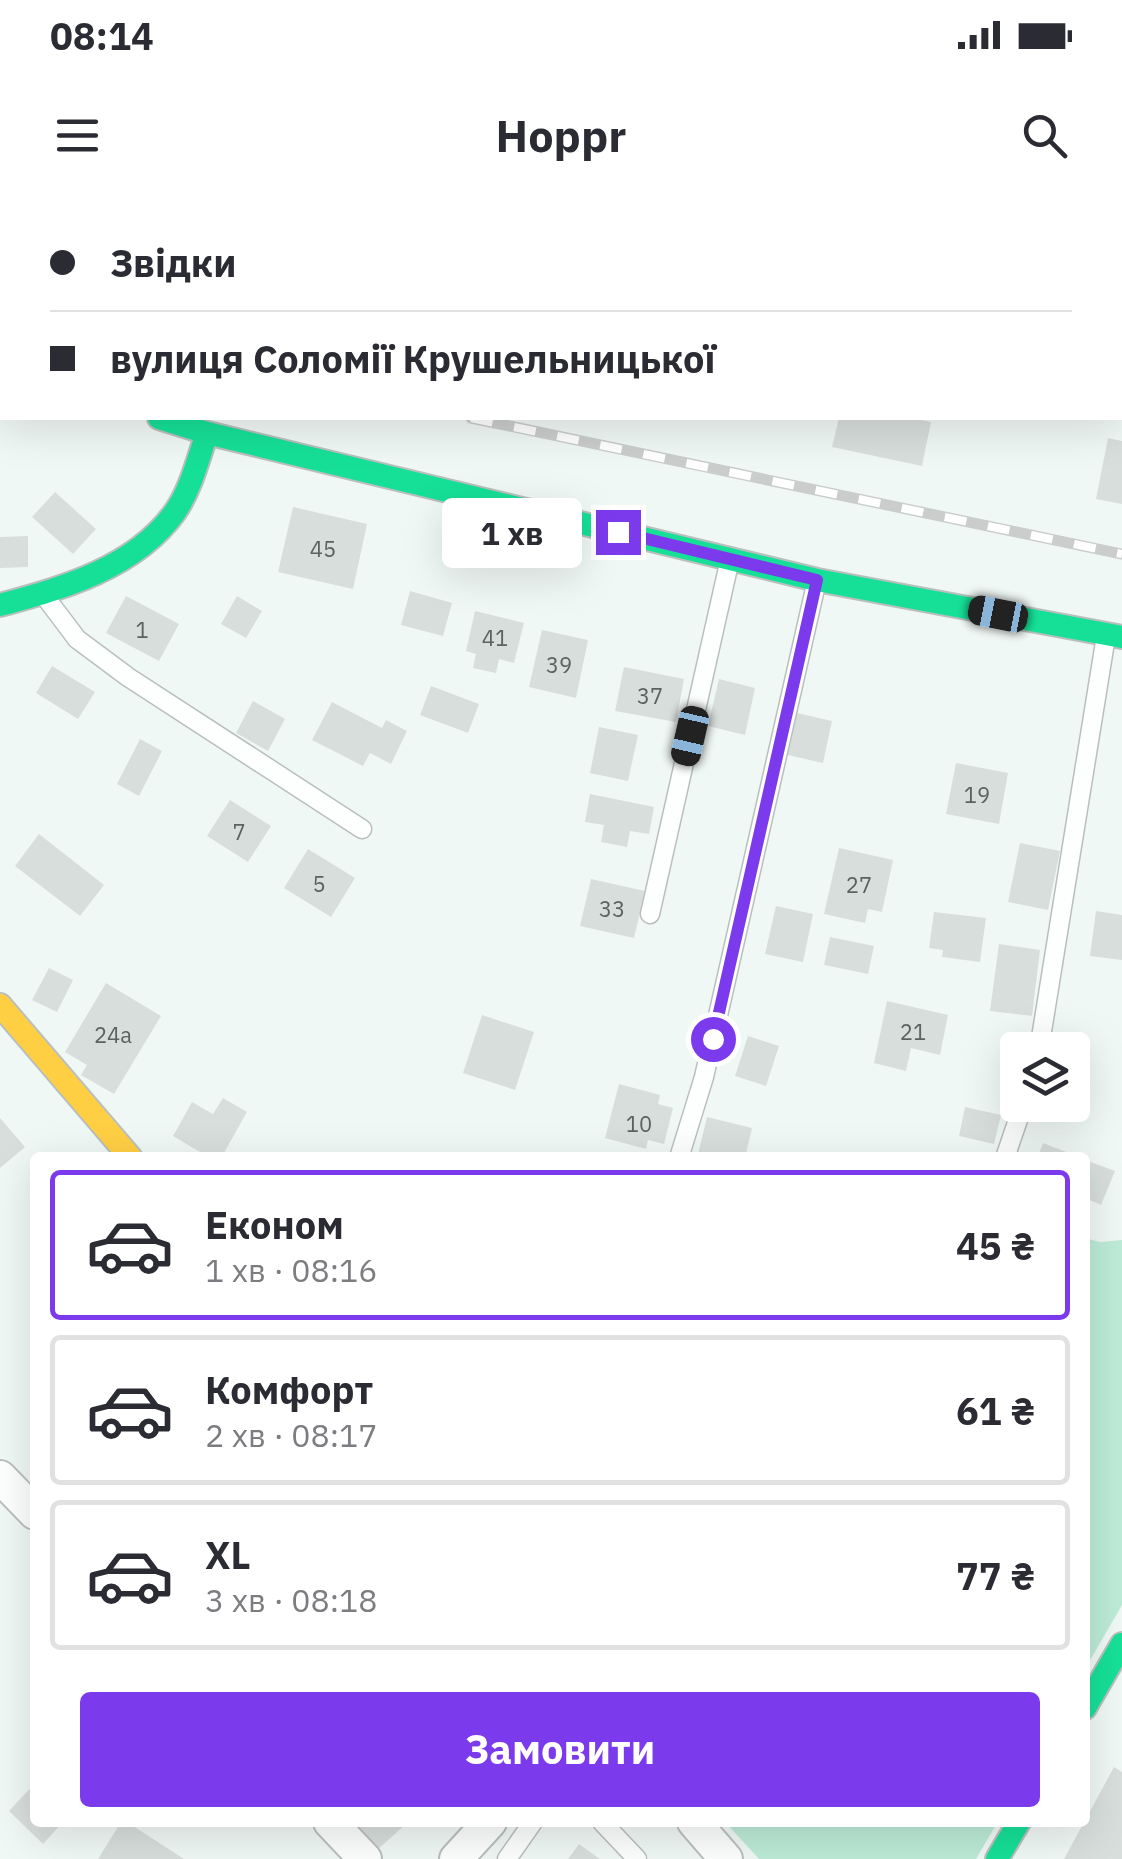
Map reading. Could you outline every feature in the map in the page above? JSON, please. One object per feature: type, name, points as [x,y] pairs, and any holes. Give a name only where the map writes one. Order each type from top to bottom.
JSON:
[{"type":"street","points":[[165,420],[817,580],[1114,636]]},
{"type":"street","points":[[0,605],[43,594],[128,555],[174,514],[190,485],[207,433]]},
{"type":"street","points":[[0,1005],[126,1152]]},
{"type":"street","points":[[0,1476],[30,1508]]},
{"type":"street","points":[[1090,1699],[1122,1644]]},
{"type":"street","points":[[335,1827],[365,1859]]},
{"type":"street","points":[[456,1859],[485,1827]]},
{"type":"street","points":[[698,1827],[726,1859]]},
{"type":"street","points":[[997,1859],[1015,1827]]},
{"type":"lane","points":[[650,914],[730,559]]},
{"type":"lane","points":[[681,1152],[704,1077],[817,580]]},
{"type":"lane","points":[[43,594],[76,639],[362,829]]},
{"type":"lane","points":[[1042,1032],[1114,636]]},
{"type":"lane","points":[[1007,1152],[1017,1122]]},
{"type":"lane","points":[[508,1859],[530,1827]]},
{"type":"lane","points":[[607,1827],[637,1859]]},
{"type":"green space","points":[[1090,1239],[1122,1240],[1122,1605],[1090,1660]]},
{"type":"green space","points":[[730,1827],[995,1827],[976,1859],[759,1859]]},
{"type":"building","points":[[839,420],[931,422],[922,466],[832,447]]},
{"type":"building","points":[[1108,438],[1122,441],[1122,504],[1096,499]]},
{"type":"building","points":[[55,492],[96,529],[73,554],[32,517]]},
{"type":"building","points":[[293,507],[367,524],[353,589],[278,572]]},
{"type":"building","points":[[28,536],[28,567],[0,568],[0,537]]},
{"type":"building","points":[[410,591],[452,603],[443,636],[401,625]]},
{"type":"building","points":[[126,596],[179,624],[159,661],[106,633]]},
{"type":"building","points":[[237,596],[262,611],[246,638],[221,624]]},
{"type":"building","points":[[475,611],[524,623],[514,663],[499,659],[496,673],[473,668],[476,654],[466,651]]},
{"type":"building","points":[[542,630],[588,640],[576,698],[529,687]]},
{"type":"building","points":[[52,666],[95,692],[78,719],[36,693]]},
{"type":"building","points":[[624,667],[684,679],[676,722],[615,711]]},
{"type":"building","points":[[719,679],[755,688],[745,735],[708,726]]},
{"type":"building","points":[[431,686],[479,704],[468,733],[420,715]]},
{"type":"building","points":[[253,701],[285,719],[268,751],[236,733]]},
{"type":"building","points":[[332,702],[382,728],[386,720],[407,731],[391,764],[370,753],[363,766],[312,740]]},
{"type":"building","points":[[797,713],[832,721],[823,763],[788,755]]},
{"type":"building","points":[[599,727],[638,735],[628,781],[590,773]]},
{"type":"building","points":[[140,739],[162,751],[139,796],[117,784]]},
{"type":"building","points":[[956,763],[1008,773],[999,824],[946,814]]},
{"type":"building","points":[[590,794],[654,807],[649,834],[630,831],[627,847],[601,842],[604,825],[585,822]]},
{"type":"building","points":[[230,800],[271,826],[248,862],[207,836]]},
{"type":"building","points":[[39,834],[104,885],[80,916],[15,866]]},
{"type":"building","points":[[1020,843],[1060,851],[1048,910],[1008,902]]},
{"type":"building","points":[[839,848],[893,860],[882,912],[868,909],[865,923],[824,914]]},
{"type":"building","points":[[308,849],[355,878],[331,917],[284,888]]},
{"type":"building","points":[[591,879],[645,891],[634,938],[580,926]]},
{"type":"building","points":[[776,906],[813,914],[803,962],[765,954]]},
{"type":"building","points":[[1096,911],[1122,915],[1122,960],[1090,956]]},
{"type":"building","points":[[934,912],[986,918],[980,962],[942,957],[943,950],[929,948]]},
{"type":"building","points":[[830,937],[874,946],[868,974],[824,965]]},
{"type":"building","points":[[999,944],[1040,950],[1032,1016],[990,1011]]},
{"type":"building","points":[[49,968],[73,980],[57,1012],[32,1000]]},
{"type":"building","points":[[106,983],[161,1016],[114,1094],[81,1075],[87,1065],[65,1052]]},
{"type":"building","points":[[887,1001],[948,1015],[940,1055],[911,1048],[906,1071],[874,1063]]},
{"type":"building","points":[[482,1015],[534,1032],[515,1090],[463,1073]]},
{"type":"building","points":[[748,1036],[779,1046],[766,1086],[735,1076]]},
{"type":"building","points":[[619,1084],[660,1095],[658,1104],[673,1108],[664,1144],[648,1140],[646,1149],[605,1138]]},
{"type":"building","points":[[223,1098],[247,1112],[224,1152],[200,1152],[173,1136],[192,1102],[213,1114]]},
{"type":"building","points":[[965,1107],[1000,1115],[994,1144],[959,1136]]},
{"type":"building","points":[[707,1117],[752,1128],[746,1152],[698,1152]]},
{"type":"building","points":[[0,1118],[25,1147],[0,1168]]},
{"type":"building","points":[[1043,1143],[1066,1152],[1039,1152]]},
{"type":"building","points":[[1090,1162],[1115,1171],[1101,1205],[1090,1200]]},
{"type":"building","points":[[1114,1767],[1122,1772],[1122,1859],[1064,1859],[1081,1827],[1090,1827],[1090,1811]]},
{"type":"building","points":[[30,1788],[30,1827],[58,1827],[43,1844],[9,1811]]},
{"type":"building","points":[[118,1827],[135,1827],[184,1859],[98,1859]]},
{"type":"building","points":[[359,1827],[403,1827],[378,1849]]},
{"type":"building","points":[[579,1844],[600,1859],[568,1859]]},
{"type":"railway","points":[[481,420],[1122,554]]},
{"type":"traffic: fast","points":[[165,420],[817,580],[1122,637]]},
{"type":"traffic: fast","points":[[0,605],[73,583],[140,548],[181,503],[207,433]]},
{"type":"traffic: fast","points":[[1090,1699],[1122,1644]]},
{"type":"traffic: fast","points":[[997,1859],[1016,1827]]},
{"type":"traffic: slow","points":[[0,1005],[126,1152]]},
{"type":"route","points":[[618,532],[817,580],[713,1039]]}]
